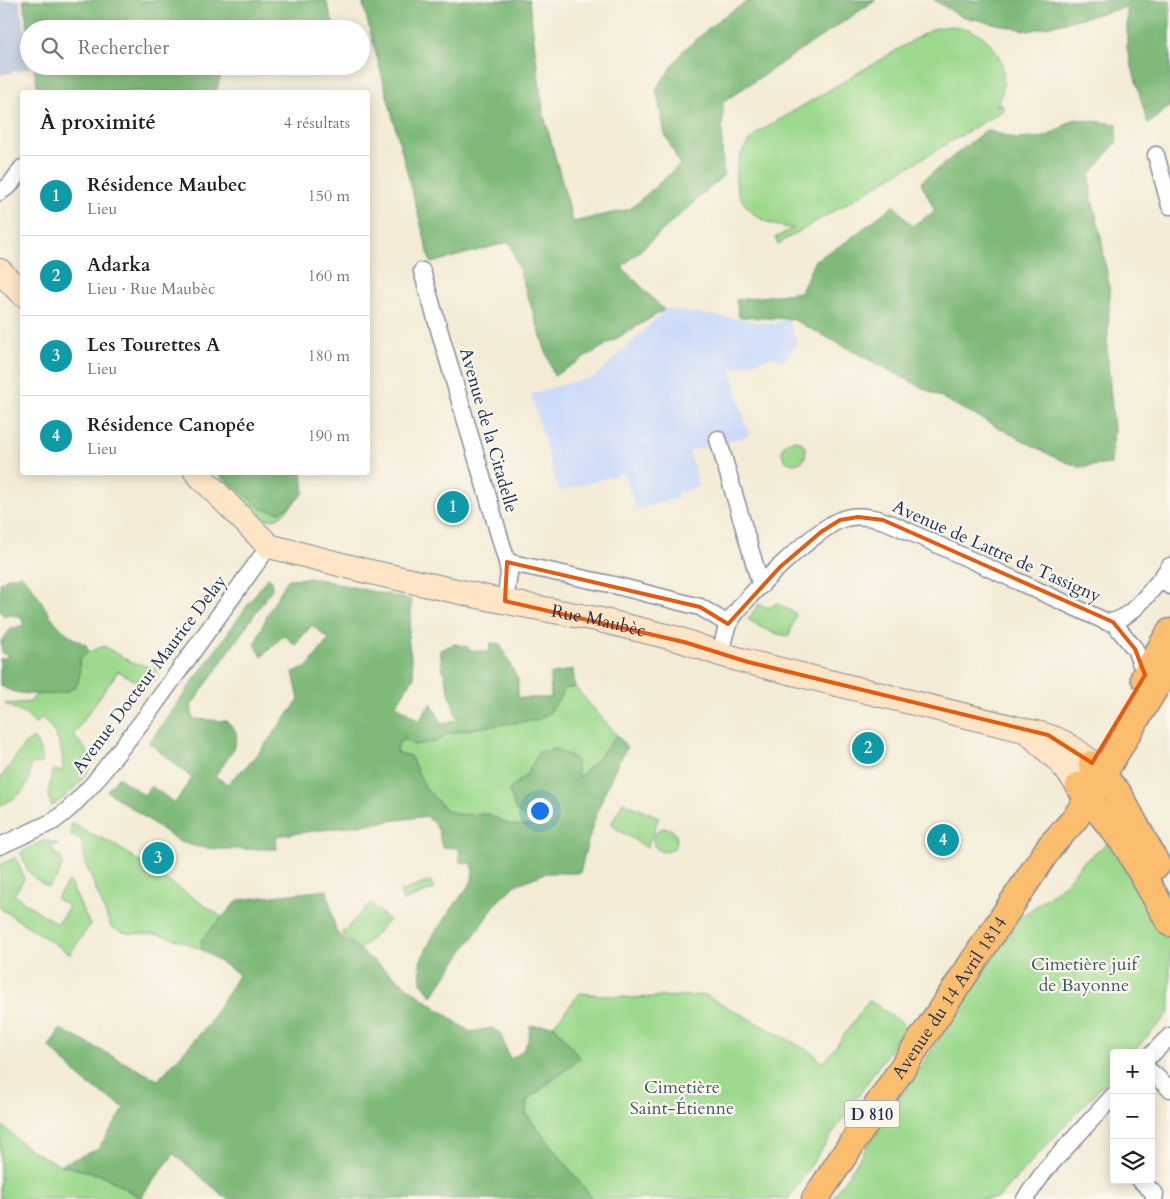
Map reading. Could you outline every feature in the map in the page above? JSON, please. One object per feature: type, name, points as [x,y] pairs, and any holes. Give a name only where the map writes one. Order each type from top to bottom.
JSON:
[{"type":"main road","points":[[0,271],[20,292]]},
{"type":"main road","points":[[199,475],[269,546]]},
{"type":"main road","name":"Rue Maubèc","points":[[269,546],[366,571],[605,621],[678,639],[720,654],[1048,735],[1072,747],[1098,769]]},
{"type":"main road","points":[[1098,769],[1145,675],[1170,632]]},
{"type":"main road","points":[[1098,769],[1117,750],[1170,663]]},
{"type":"main road","name":"Rue Maubèc","points":[[1027,731],[1062,764],[1083,792]]},
{"type":"main road","points":[[1098,769],[1118,793],[1170,888]]},
{"type":"main road","name":"Avenue du 14 Avril 1814","points":[[815,1199],[1051,845],[1062,812],[1083,792],[1098,769]]},
{"type":"main road","points":[[1083,792],[1127,847],[1170,923]]},
{"type":"street","points":[[1156,155],[1170,206]]},
{"type":"street","points":[[0,192],[10,185],[20,171]]},
{"type":"street","name":"Avenue de la Citadelle","points":[[422,271],[507,562],[508,573],[505,601]]},
{"type":"street","points":[[718,439],[761,586]]},
{"type":"street","name":"Avenue de Lattre de Tassigny","points":[[720,654],[728,624],[747,600],[780,566],[821,532],[840,520],[858,517],[883,520],[1107,622],[1113,622],[1133,610],[1165,583],[1170,566]]},
{"type":"street","name":"Avenue Docteur Maurice Delay","points":[[0,846],[54,821],[70,808],[93,784],[147,715],[269,546]]},
{"type":"street","points":[[507,562],[614,585],[700,607],[728,624]]},
{"type":"street","name":"Avenue de Lattre de Tassigny","points":[[1113,622],[1135,650],[1145,675]]},
{"type":"street","points":[[1155,1051],[1170,1036]]},
{"type":"street","points":[[1155,1076],[1168,1087]]},
{"type":"street","points":[[1031,1197],[1066,1146],[1110,1099]]},
{"type":"street","points":[[1144,1184],[1155,1194],[1154,1199]]},
{"type":"highlighted area","points":[[858,517],[883,520],[1113,622],[1135,649],[1145,675],[1092,763],[1048,735],[748,662],[684,642],[505,601],[507,562],[700,607],[728,624],[780,567],[821,532],[840,520]]},
{"type":"shaded area","points":[[0,0],[19,0],[23,20],[20,20],[20,70],[0,75]]},
{"type":"shaded area","points":[[666,309],[775,324],[786,319],[789,321],[797,343],[783,362],[774,356],[731,369],[749,436],[689,451],[699,486],[677,493],[678,498],[636,510],[624,473],[559,492],[531,394],[595,377]]},
{"type":"green space","points":[[23,0],[326,0],[332,20],[27,20]]},
{"type":"green space","points":[[362,0],[529,0],[543,112],[573,222],[630,209],[680,165],[665,134],[656,89],[683,51],[721,18],[750,0],[876,0],[723,102],[722,150],[724,175],[622,267],[664,310],[554,376],[510,242],[431,263],[370,30],[370,20],[367,20]]},
{"type":"green space","points":[[934,0],[1170,0],[1170,106],[1148,124],[1127,49],[1127,7],[1029,31],[960,16]]},
{"type":"green space","points":[[950,26],[965,28],[978,34],[989,42],[997,52],[1002,64],[1004,78],[1002,92],[996,106],[1001,103],[1004,110],[778,244],[775,238],[793,228],[774,225],[758,217],[747,207],[739,194],[736,179],[738,163],[745,148],[757,133],[932,29]]},
{"type":"green space","points":[[35,75],[221,75],[217,90],[38,90]]},
{"type":"green space","points":[[1075,119],[1117,124],[1116,143],[1090,175],[1091,196],[1100,231],[1110,293],[1107,352],[1114,430],[1111,464],[1079,467],[1056,458],[792,319],[739,317],[736,300],[801,292],[815,260],[843,244],[894,205],[912,226],[935,211],[921,182],[986,130],[1016,139],[1046,137]]},
{"type":"green space","points":[[794,440],[799,441],[805,447],[805,457],[799,463],[794,464],[789,463],[783,457],[782,452],[783,447],[789,441]]},
{"type":"green space","points":[[217,475],[222,475],[226,480],[280,512],[293,504],[276,518],[262,518]]},
{"type":"green space","points":[[222,475],[302,475],[304,493],[293,504],[280,512],[261,509]]},
{"type":"green space","points":[[21,575],[27,580],[57,624],[71,636],[86,645],[89,652],[80,659],[79,680],[71,690],[55,694],[25,694],[0,686],[0,659],[10,656],[2,653],[1,641],[11,629],[24,625],[20,616],[3,615],[0,612],[0,583],[9,577]]},
{"type":"green space","points":[[268,577],[271,579],[272,589],[191,706],[193,719],[227,721],[235,730],[236,742],[234,748],[215,776],[227,784],[254,759],[299,700],[293,672],[306,668],[329,639],[312,625],[295,645],[284,635],[262,657],[255,644],[268,613],[288,579],[313,578],[411,600],[408,638],[414,677],[396,705],[419,721],[431,703],[442,724],[457,720],[443,670],[440,650],[454,644],[468,647],[468,650],[489,652],[491,643],[500,644],[518,680],[518,698],[551,698],[550,675],[573,669],[575,687],[564,689],[549,713],[537,720],[468,729],[447,734],[436,742],[413,745],[404,739],[398,744],[396,752],[410,756],[426,789],[446,810],[461,815],[488,814],[510,825],[537,826],[516,811],[509,790],[526,775],[539,752],[556,749],[576,759],[578,778],[595,762],[617,735],[627,747],[611,777],[599,808],[588,840],[580,873],[546,873],[515,885],[497,902],[432,996],[421,982],[420,962],[435,932],[472,881],[473,864],[460,862],[459,848],[442,847],[438,829],[427,816],[276,836],[277,849],[217,849],[198,847],[180,842],[107,791],[118,777],[144,795],[151,786],[175,803],[192,778],[149,743]]},
{"type":"green space","points":[[776,603],[796,614],[789,636],[767,630],[748,619],[759,604],[768,607]]},
{"type":"green space","points":[[104,646],[131,662],[154,668],[169,648],[174,652],[153,681],[145,687],[118,671],[73,735],[84,747],[93,762],[90,769],[76,787],[52,806],[48,796],[52,771],[63,771],[61,749],[56,735],[42,718],[35,724],[26,715],[5,704],[30,702],[36,695],[66,692],[78,682],[80,659],[89,652]]},
{"type":"green space","points":[[575,687],[617,735],[595,762],[577,778],[539,752],[526,775],[539,826],[510,825],[488,814],[461,815],[446,810],[426,789],[410,756],[396,753],[398,744],[404,739],[436,742],[447,734],[494,725],[537,720],[562,695],[564,689]]},
{"type":"green space","points":[[33,738],[39,747],[42,763],[30,764],[29,780],[23,791],[0,806],[0,779],[24,745]]},
{"type":"green space","points":[[623,802],[659,817],[647,848],[611,825]]},
{"type":"green space","points":[[71,823],[113,844],[222,917],[201,940],[202,950],[166,936],[127,933],[111,927],[86,864],[81,838],[71,836]]},
{"type":"green space","points":[[665,828],[674,831],[677,840],[674,849],[665,852],[656,849],[653,840],[656,831]]},
{"type":"green space","points":[[45,840],[58,844],[52,846],[55,855],[60,855],[62,860],[61,869],[57,877],[48,887],[30,873],[21,852]]},
{"type":"green space","name":"Cimetière juif de Bayonne","points":[[1108,843],[1125,857],[1170,936],[1170,1012],[1136,1049],[1110,1049],[1110,1077],[997,1199],[832,1199],[1021,917],[1065,884],[1083,862]]},
{"type":"green space","points":[[16,857],[24,879],[14,895],[57,924],[69,907],[56,898],[69,881],[90,925],[70,954],[0,908],[0,865]]},
{"type":"green space","points":[[431,881],[434,889],[403,901],[400,892]]},
{"type":"green space","points":[[327,890],[336,932],[470,1032],[492,1028],[500,1033],[510,1059],[520,1053],[526,1046],[530,1026],[554,1025],[580,1058],[527,1100],[526,1114],[593,1199],[348,1199],[346,1197],[341,1199],[227,1199],[174,1154],[141,1197],[102,1175],[60,1165],[98,1149],[125,1108],[86,1083],[49,1047],[60,1029],[158,1080],[208,1025],[239,974],[202,950],[201,940],[238,900]]},
{"type":"green space","points":[[371,903],[389,920],[360,950],[342,933]]},
{"type":"green space","name":"Cimetière Saint-Étienne","points":[[580,993],[634,998],[705,995],[811,1052],[824,1063],[869,1000],[906,1026],[788,1199],[593,1199],[526,1114],[527,1101],[580,1058],[554,1025]]},
{"type":"green space","points":[[0,1124],[30,1150],[60,1165],[102,1175],[142,1199],[0,1199]]},
{"type":"place","name":"Résidence Maubec","points":[[453,507]]},
{"type":"place","name":"Adarka","points":[[868,748]]},
{"type":"place","name":"Résidence Canopée","points":[[943,840]]},
{"type":"place","name":"Les Tourettes A","points":[[158,858]]}]
